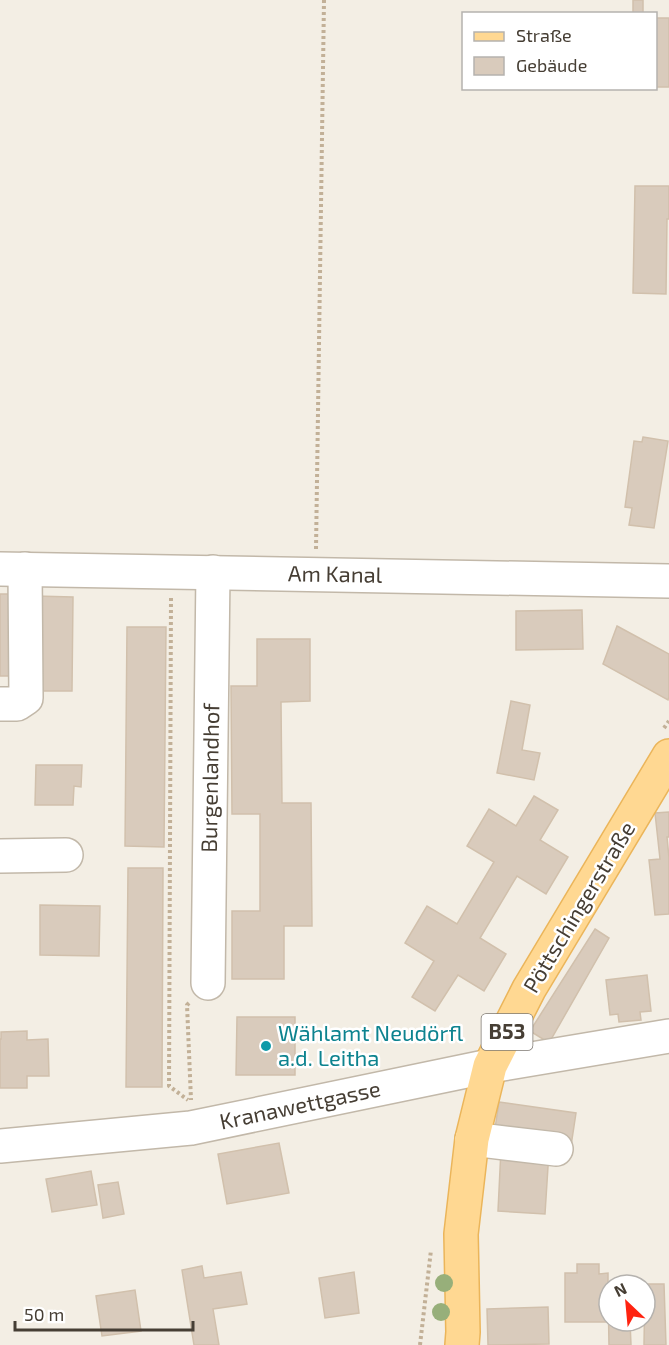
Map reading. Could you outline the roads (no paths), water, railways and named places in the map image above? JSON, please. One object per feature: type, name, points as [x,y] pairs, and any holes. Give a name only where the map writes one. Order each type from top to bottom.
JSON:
[{"type":"main road","name":"Pöttschingerstraße","points":[[462,1345],[460,1234],[472,1139],[490,1066],[529,989],[669,756]]},
{"type":"street","name":"Am Kanal","points":[[13,569],[669,581]]},
{"type":"street","points":[[0,704],[17,704],[26,698],[13,569]]},
{"type":"street","name":"Burgenlandhof","points":[[208,983],[213,572]]},
{"type":"street","points":[[0,856],[66,855]]},
{"type":"street","name":"Kranawettgasse","points":[[0,1146],[191,1128],[490,1066],[669,1036]]},
{"type":"street","points":[[472,1139],[556,1149]]},
{"type":"place","name":"Wählamt Neudörfl a.d. Leitha","points":[[266,1046]]}]
